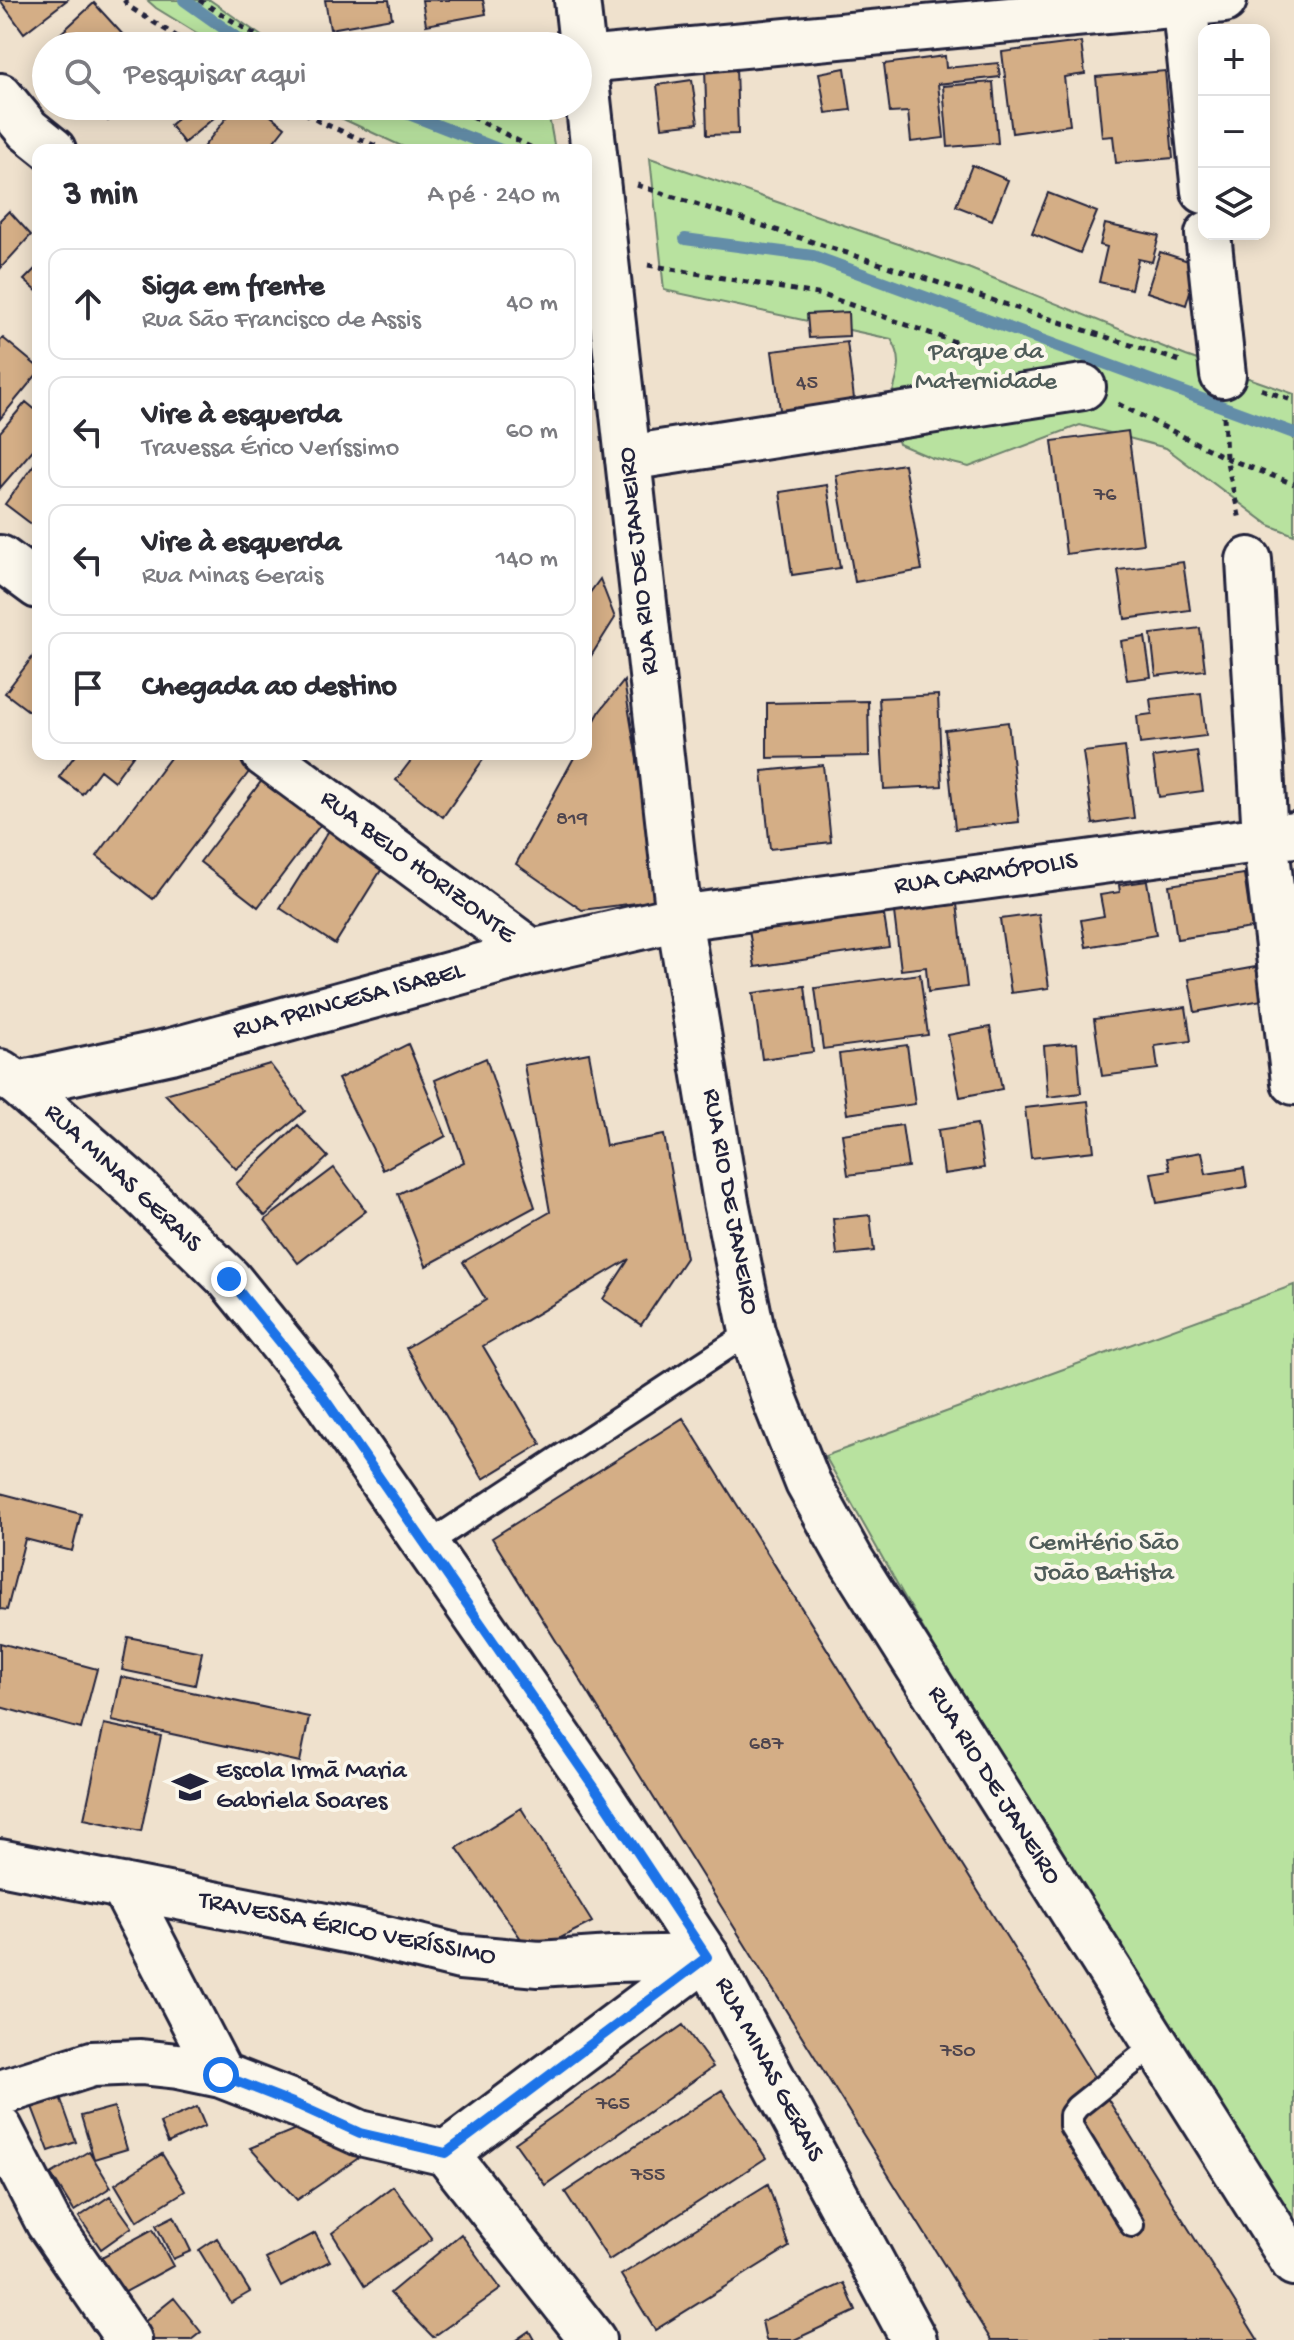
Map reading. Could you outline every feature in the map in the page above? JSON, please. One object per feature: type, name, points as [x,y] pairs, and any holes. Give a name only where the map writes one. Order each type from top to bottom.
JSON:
[{"type":"street","name":"RUA RIO DE JANEIRO","points":[[577,0],[581,32]]},
{"type":"street","points":[[592,59],[1198,2],[1203,168]]},
{"type":"street","points":[[0,96],[28,130],[46,144]]},
{"type":"street","name":"RUA RIO DE JANEIRO","points":[[590,120],[596,172],[599,262],[628,458],[679,918],[726,1202],[752,1331],[808,1483],[851,1560],[1294,2263]]},
{"type":"street","points":[[1209,240],[1224,395]]},
{"type":"street","points":[[628,458],[1083,387]]},
{"type":"street","points":[[0,558],[32,582]]},
{"type":"street","points":[[1249,560],[1280,836],[1294,1082]]},
{"type":"street","name":"RUA BELO HORIZONTE","points":[[272,760],[532,952]]},
{"type":"street","name":"RUA CARMÓPOLIS","points":[[679,918],[1280,836]]},
{"type":"street","name":"RUA PRINCESA ISABEL","points":[[9,1078],[171,1051],[532,952],[679,918]]},
{"type":"street","name":"RUA MINAS GERAIS","points":[[9,1078],[134,1186],[229,1279],[315,1385],[601,1797],[707,1957],[914,2340]]},
{"type":"street","name":"TRAVESSA ÉRICO VERÍSSIMO","points":[[0,1862],[366,1934],[460,1957],[539,1964],[707,1957]]},
{"type":"street","points":[[123,1886],[221,2075]]},
{"type":"street","points":[[446,2153],[707,1957]]},
{"type":"street","points":[[0,2093],[92,2064],[141,2062],[221,2075],[360,2133],[446,2153],[593,2340]]},
{"type":"street","points":[[0,2129],[48,2222],[129,2340]]},
{"type":"lane","points":[[426,1545],[752,1331]]},
{"type":"lane","points":[[1132,2225],[1071,2126],[1071,2115],[1156,2044]]},
{"type":"path","points":[[124,0],[131,8],[170,32]]},
{"type":"path","points":[[199,0],[250,32]]},
{"type":"path","points":[[316,120],[371,144]]},
{"type":"path","points":[[478,120],[524,144]]},
{"type":"path","points":[[596,172],[1010,308],[1224,395],[1294,401]]},
{"type":"path","points":[[599,262],[651,266],[823,295],[1011,362]]},
{"type":"path","points":[[1083,387],[1226,458],[1294,484]]},
{"type":"path","points":[[1224,395],[1226,458],[1249,560]]},
{"type":"green space","points":[[147,0],[210,0],[256,32],[195,32]]},
{"type":"green space","points":[[345,120],[550,120],[554,144],[397,144]]},
{"type":"green space","name":"Parque da Maternidade","points":[[650,158],[968,268],[1186,356],[1294,394],[1294,535],[1269,525],[1166,448],[1080,425],[969,467],[932,458],[899,444],[890,411],[899,365],[891,339],[664,290]]},
{"type":"green space","name":"Cemitério São João Batista","points":[[1294,1285],[1294,2251],[904,1596],[825,1456]]},
{"type":"building","points":[[0,0],[67,0],[24,33]]},
{"type":"building","points":[[325,0],[389,0],[392,18],[330,29]]},
{"type":"building","points":[[422,0],[483,0],[486,14],[426,25]]},
{"type":"building","points":[[94,3],[120,32],[62,32]]},
{"type":"building","points":[[1081,42],[1085,74],[1064,77],[1070,125],[1012,133],[1002,52]]},
{"type":"building","points":[[945,56],[946,68],[998,63],[1000,77],[938,84],[944,138],[911,142],[908,112],[890,113],[884,64]]},
{"type":"building","points":[[736,66],[738,134],[707,135],[705,67]]},
{"type":"building","points":[[845,68],[851,110],[826,113],[819,73]]},
{"type":"building","points":[[1165,71],[1173,158],[1116,163],[1113,136],[1102,137],[1096,77]]},
{"type":"building","points":[[692,80],[698,123],[662,127],[657,85]]},
{"type":"building","points":[[993,82],[998,143],[948,147],[943,86]]},
{"type":"building","points":[[176,120],[211,120],[184,143],[170,125]]},
{"type":"building","points":[[225,120],[276,120],[285,127],[272,144],[206,144]]},
{"type":"building","points":[[972,165],[1008,180],[992,220],[956,206]]},
{"type":"building","points":[[1048,193],[1097,212],[1080,253],[1032,233]]},
{"type":"building","points":[[9,211],[31,235],[0,269],[0,220]]},
{"type":"building","points":[[1105,224],[1159,236],[1152,262],[1138,259],[1131,289],[1099,282],[1107,247],[1100,245]]},
{"type":"building","points":[[1160,252],[1198,264],[1186,305],[1147,292]]},
{"type":"building","points":[[32,272],[32,287],[24,280]]},
{"type":"building","points":[[848,312],[849,336],[809,338],[807,314]]},
{"type":"building","points":[[3,338],[32,362],[32,380],[0,419],[0,341]]},
{"type":"building","points":[[847,342],[855,407],[781,417],[772,351]]},
{"type":"building","points":[[26,402],[32,407],[32,451],[0,488],[0,432]]},
{"type":"building","points":[[1128,431],[1143,544],[1066,554],[1052,441]]},
{"type":"building","points":[[904,464],[922,570],[855,582],[836,475]]},
{"type":"building","points":[[32,467],[32,524],[5,504]]},
{"type":"building","points":[[827,485],[840,568],[792,575],[780,492]]},
{"type":"building","points":[[1183,562],[1190,610],[1125,619],[1118,570]]},
{"type":"building","points":[[600,579],[615,618],[592,654],[592,590]]},
{"type":"building","points":[[1200,628],[1205,670],[1156,676],[1151,634]]},
{"type":"building","points":[[1145,637],[1151,677],[1127,680],[1121,641]]},
{"type":"building","points":[[32,658],[32,713],[5,693]]},
{"type":"building","points":[[624,681],[660,900],[582,910],[516,864],[573,760],[592,760],[592,725]]},
{"type":"building","points":[[1201,693],[1206,736],[1140,744],[1137,716],[1152,714],[1150,699]]},
{"type":"building","points":[[938,695],[942,786],[884,789],[879,698]]},
{"type":"building","points":[[868,701],[869,756],[767,758],[767,703]]},
{"type":"building","points":[[1008,722],[1019,822],[955,829],[945,730]]},
{"type":"building","points":[[1125,747],[1134,818],[1093,824],[1083,752]]},
{"type":"building","points":[[1197,751],[1203,791],[1159,797],[1153,757]]},
{"type":"building","points":[[72,760],[130,760],[114,781],[100,770],[82,794],[59,777]]},
{"type":"building","points":[[169,760],[242,760],[252,768],[153,899],[97,856]]},
{"type":"building","points":[[411,760],[483,760],[443,817],[396,780]]},
{"type":"building","points":[[823,765],[831,842],[770,849],[762,771]]},
{"type":"building","points":[[266,775],[324,820],[258,907],[200,862]]},
{"type":"building","points":[[333,824],[388,859],[335,944],[280,908]]},
{"type":"building","points":[[1244,874],[1252,928],[1177,939],[1169,885]]},
{"type":"building","points":[[1147,881],[1156,935],[1086,947],[1081,920],[1104,916],[1100,895],[1120,892],[1119,885]]},
{"type":"building","points":[[957,904],[967,987],[928,992],[926,967],[901,970],[894,912]]},
{"type":"building","points":[[883,909],[889,947],[755,967],[749,930]]},
{"type":"building","points":[[1039,914],[1049,988],[1011,993],[1000,919]]},
{"type":"building","points":[[1256,967],[1262,1000],[1195,1012],[1189,979]]},
{"type":"building","points":[[920,974],[928,1035],[823,1049],[815,988]]},
{"type":"building","points":[[805,986],[813,1052],[762,1059],[753,993]]},
{"type":"building","points":[[1186,1007],[1191,1041],[1155,1046],[1158,1069],[1102,1076],[1094,1019]]},
{"type":"building","points":[[990,1027],[1002,1089],[960,1097],[948,1035]]},
{"type":"building","points":[[1077,1043],[1081,1093],[1048,1097],[1044,1046]]},
{"type":"building","points":[[408,1044],[446,1136],[383,1170],[338,1079]]},
{"type":"building","points":[[907,1045],[915,1104],[847,1114],[839,1054]]},
{"type":"building","points":[[589,1053],[606,1146],[664,1135],[686,1258],[641,1325],[603,1299],[629,1259],[483,1346],[541,1444],[483,1479],[406,1348],[486,1300],[463,1262],[550,1212],[524,1065]]},
{"type":"building","points":[[486,1058],[535,1207],[426,1266],[398,1194],[464,1162],[435,1080]]},
{"type":"building","points":[[270,1064],[305,1111],[236,1169],[165,1094]]},
{"type":"building","points":[[1088,1101],[1094,1151],[1031,1158],[1025,1108]]},
{"type":"building","points":[[977,1124],[984,1168],[944,1174],[938,1130]]},
{"type":"building","points":[[298,1125],[328,1157],[265,1216],[236,1184]]},
{"type":"building","points":[[902,1125],[908,1167],[848,1175],[842,1134]]},
{"type":"building","points":[[1202,1152],[1206,1174],[1244,1168],[1247,1187],[1157,1203],[1151,1173],[1170,1170],[1167,1158]]},
{"type":"building","points":[[334,1168],[366,1211],[298,1263],[265,1220]]},
{"type":"building","points":[[870,1215],[874,1251],[837,1255],[833,1219]]},
{"type":"building","points":[[683,1418],[1258,2340],[991,2340],[492,1538]]},
{"type":"building","points":[[0,1493],[81,1514],[72,1551],[25,1539],[7,1610],[0,1609]]},
{"type":"building","points":[[128,1637],[202,1652],[195,1685],[122,1670]]},
{"type":"building","points":[[0,1643],[97,1669],[81,1729],[0,1707]]},
{"type":"building","points":[[121,1677],[309,1717],[300,1762],[112,1721]]},
{"type":"building","points":[[104,1724],[161,1736],[141,1831],[84,1819]]},
{"type":"building","points":[[521,1808],[592,1922],[531,1953],[457,1848]]},
{"type":"building","points":[[683,2025],[713,2067],[545,2185],[515,2143]]},
{"type":"building","points":[[722,2090],[766,2158],[609,2260],[565,2192]]},
{"type":"building","points":[[59,2094],[76,2142],[49,2151],[31,2104]]},
{"type":"building","points":[[114,2107],[127,2149],[94,2159],[81,2116]]},
{"type":"building","points":[[197,2107],[205,2126],[168,2143],[160,2123]]},
{"type":"building","points":[[298,2128],[360,2157],[297,2200],[250,2148]]},
{"type":"building","points":[[89,2151],[111,2187],[74,2211],[51,2174]]},
{"type":"building","points":[[162,2154],[185,2191],[137,2221],[115,2184]]},
{"type":"building","points":[[768,2184],[789,2247],[655,2330],[621,2275]]},
{"type":"building","points":[[393,2186],[432,2239],[365,2286],[332,2233]]},
{"type":"building","points":[[110,2196],[132,2227],[101,2249],[79,2217]]},
{"type":"building","points":[[174,2216],[191,2251],[173,2259],[156,2225]]},
{"type":"building","points":[[153,2229],[173,2266],[107,2302],[87,2265]]},
{"type":"building","points":[[315,2233],[330,2261],[281,2287],[266,2259]]},
{"type":"building","points":[[461,2234],[501,2289],[433,2337],[390,2293]]},
{"type":"building","points":[[217,2238],[250,2292],[231,2303],[199,2250]]},
{"type":"building","points":[[844,2283],[856,2311],[794,2340],[766,2340],[762,2321]]},
{"type":"building","points":[[174,2298],[201,2332],[191,2340],[154,2340],[142,2324]]},
{"type":"building","points":[[529,2331],[534,2340],[516,2340]]},
{"type":"waterway","points":[[184,0],[229,32]]},
{"type":"waterway","points":[[424,120],[486,144]]},
{"type":"waterway","points":[[685,239],[813,256],[1294,433]]},
{"type":"place","name":"Escola Irmã Maria Gabriela Soares","points":[[190,1787]]},
{"type":"route","points":[[221,2075],[360,2133],[446,2153],[707,1957],[601,1797],[315,1385],[229,1279]]}]
